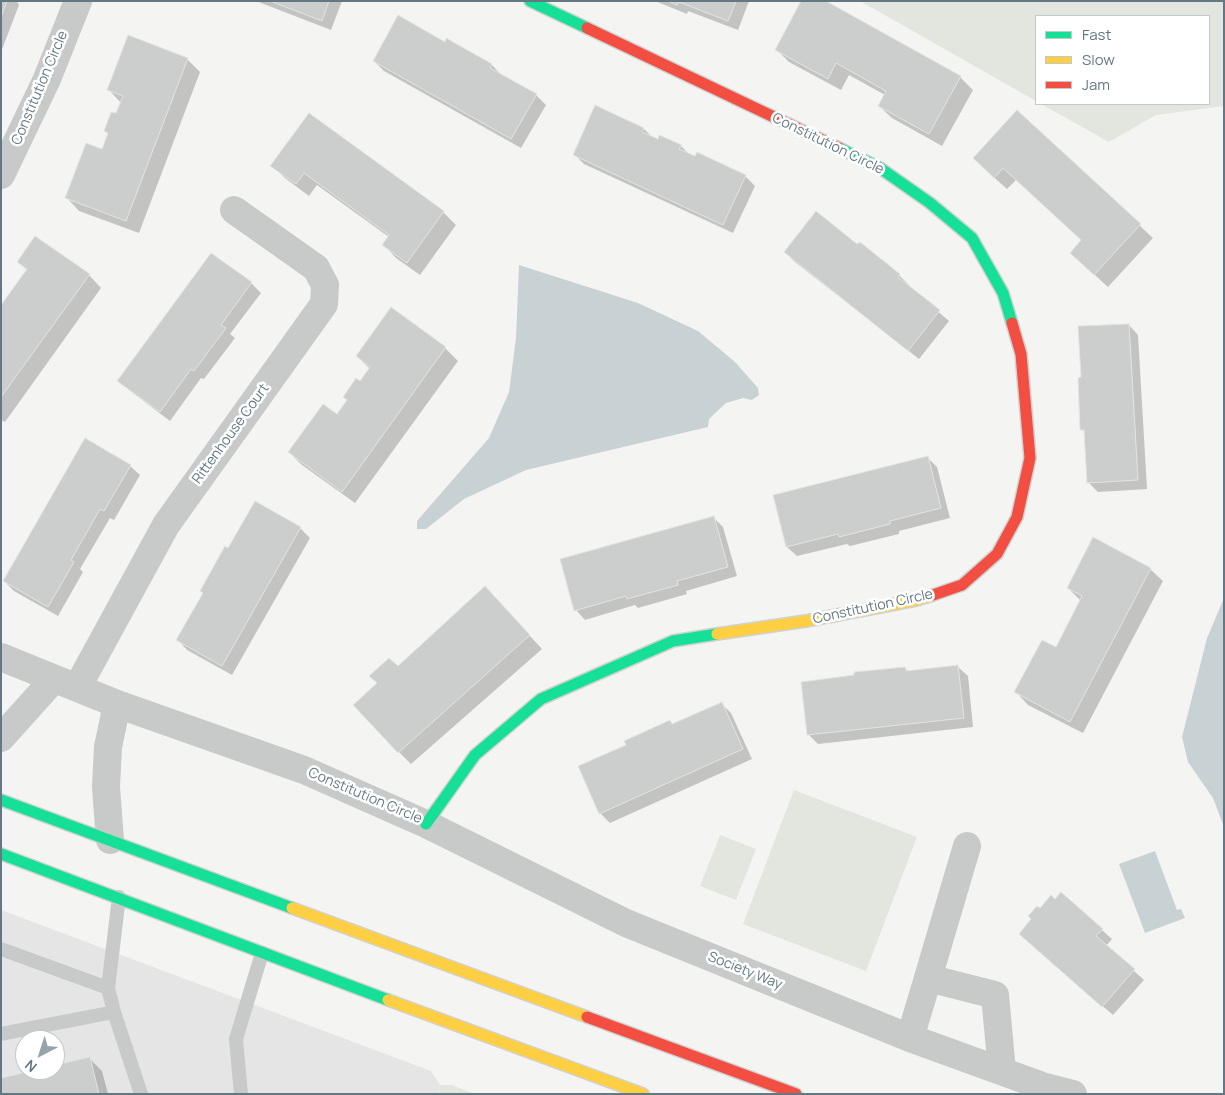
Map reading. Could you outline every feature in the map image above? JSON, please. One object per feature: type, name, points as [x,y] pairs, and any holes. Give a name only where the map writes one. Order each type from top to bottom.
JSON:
[{"type":"main road","name":"Constitution Circle","points":[[426,824],[475,755],[541,699],[674,641],[806,621],[916,600],[962,585],[996,554],[1017,517],[1030,458],[1021,354],[1003,293],[972,238],[930,203],[880,168],[530,1]]},
{"type":"main road","points":[[1,800],[796,1094]]},
{"type":"main road","points":[[1,854],[643,1094]]},
{"type":"street","name":"Constitution Circle","points":[[1,175],[47,79],[78,1]]},
{"type":"street","name":"Rittenhouse Court","points":[[1,738],[65,683],[166,525],[324,304],[325,285],[316,268],[234,210]]},
{"type":"street","name":"Constitution Circle","points":[[1,657],[117,704],[304,770],[426,824]]},
{"type":"street","points":[[110,840],[106,787],[107,765],[108,747],[117,704]]},
{"type":"street","name":"Society Way","points":[[426,824],[626,923],[910,1038],[1042,1086],[1073,1094]]},
{"type":"street","points":[[910,1038],[968,846]]},
{"type":"street","points":[[928,978],[996,996],[1002,1071]]},
{"type":"lane","points":[[119,897],[108,988],[114,1012],[142,1094]]},
{"type":"lane","points":[[1,948],[108,988]]},
{"type":"lane","points":[[241,1094],[236,1039],[262,953]]},
{"type":"lane","points":[[1,1034],[114,1012]]},
{"type":"shaded area","points":[[860,1],[1224,1],[1224,106],[1156,115],[1109,142],[1043,105],[1210,105],[1210,15],[1035,15],[1035,100]]},
{"type":"shaded area","points":[[519,265],[638,303],[698,331],[735,362],[758,388],[759,395],[752,400],[743,398],[726,403],[709,419],[708,427],[526,470],[464,499],[426,529],[417,529],[417,521],[489,438],[509,392],[516,338]]},
{"type":"shaded area","points":[[1224,598],[1224,827],[1213,798],[1188,762],[1182,737],[1207,638]]},
{"type":"shaded area","points":[[794,790],[917,837],[866,971],[743,924]]},
{"type":"shaded area","points":[[720,835],[756,849],[736,900],[700,886]]},
{"type":"shaded area","points":[[1155,851],[1177,910],[1181,909],[1185,918],[1145,933],[1119,864]]},
{"type":"shaded area","points":[[1,910],[431,1071],[440,1085],[439,1094],[1,1094]]},
{"type":"shaded area","points":[[440,1085],[451,1085],[475,1094],[439,1094]]},
{"type":"building","points":[[1,1],[7,1],[1,17]]},
{"type":"building","points":[[270,1],[329,1],[322,21]]},
{"type":"building","points":[[668,1],[736,1],[728,21],[679,2],[677,5]]},
{"type":"building","points":[[801,1],[826,1],[961,76],[929,134],[878,106],[886,91],[836,63],[828,79],[775,50]]},
{"type":"building","points":[[398,15],[445,42],[446,38],[492,64],[490,68],[537,94],[511,139],[373,61]]},
{"type":"building","points":[[128,35],[188,58],[126,221],[65,198],[86,143],[102,149],[108,133],[104,131],[111,112],[116,113],[123,96],[107,90]]},
{"type":"building","points":[[595,105],[644,128],[642,132],[658,139],[659,135],[682,145],[679,149],[695,156],[697,152],[746,175],[723,225],[573,155]]},
{"type":"building","points":[[1017,110],[1141,224],[1094,275],[1070,253],[1081,240],[1003,168],[994,178],[973,158]]},
{"type":"building","points":[[309,113],[444,211],[407,263],[382,245],[389,235],[304,173],[296,184],[270,166]]},
{"type":"building","points":[[816,211],[857,244],[860,242],[900,274],[898,277],[940,310],[908,351],[784,252]]},
{"type":"building","points":[[35,236],[90,274],[1,397],[1,305],[27,269],[17,262]]},
{"type":"building","points":[[211,253],[252,282],[221,325],[226,328],[194,371],[191,369],[160,412],[117,381]]},
{"type":"building","points":[[391,307],[446,347],[342,492],[288,452],[323,404],[337,414],[347,400],[343,397],[356,378],[360,381],[370,367],[356,356]]},
{"type":"building","points":[[1129,324],[1138,480],[1087,483],[1084,430],[1080,430],[1078,378],[1081,377],[1078,326]]},
{"type":"building","points":[[85,438],[131,465],[104,511],[100,509],[71,560],[74,562],[48,607],[3,581]]},
{"type":"building","points":[[928,456],[941,508],[839,537],[838,534],[786,547],[773,495]]},
{"type":"building","points":[[255,501],[301,527],[222,666],[176,640],[203,593],[200,591],[225,546],[228,548]]},
{"type":"building","points":[[714,516],[728,567],[677,581],[678,585],[627,599],[626,596],[574,611],[560,559]]},
{"type":"building","points":[[1093,537],[1151,568],[1070,722],[1014,692],[1042,640],[1056,647],[1082,596],[1067,588]]},
{"type":"building","points":[[485,586],[530,635],[398,753],[353,705],[377,683],[369,676],[389,658],[398,666]]},
{"type":"building","points":[[958,665],[964,718],[807,735],[801,682],[854,675],[854,672],[905,667],[906,671]]},
{"type":"building","points":[[722,702],[743,749],[599,814],[578,766],[626,745],[624,741],[670,720],[672,724]]},
{"type":"building","points":[[1061,892],[1103,929],[1096,936],[1135,969],[1102,1007],[1019,934],[1031,919],[1028,916],[1037,906],[1040,908],[1051,895],[1055,899]]},
{"type":"building","points":[[90,1057],[99,1094],[1,1094],[1,1078],[15,1075],[15,1080],[65,1080],[65,1063]]},
{"type":"traffic: fast","points":[[530,1],[587,28]]},
{"type":"traffic: fast","points":[[839,148],[880,168],[930,203],[972,238],[1003,293],[1012,323]]},
{"type":"traffic: fast","points":[[426,824],[475,755],[541,699],[673,641],[717,634]]},
{"type":"traffic: fast","points":[[1,800],[292,908]]},
{"type":"traffic: fast","points":[[1,854],[388,1000]]},
{"type":"traffic: slow","points":[[717,634],[806,621],[933,595]]},
{"type":"traffic: slow","points":[[292,908],[587,1017]]},
{"type":"traffic: slow","points":[[388,1000],[643,1094]]},
{"type":"traffic: jam","points":[[587,28],[839,148]]},
{"type":"traffic: jam","points":[[933,595],[962,585],[997,554],[1017,517],[1030,458],[1021,354],[1012,323]]},
{"type":"traffic: jam","points":[[587,1017],[796,1094]]}]
